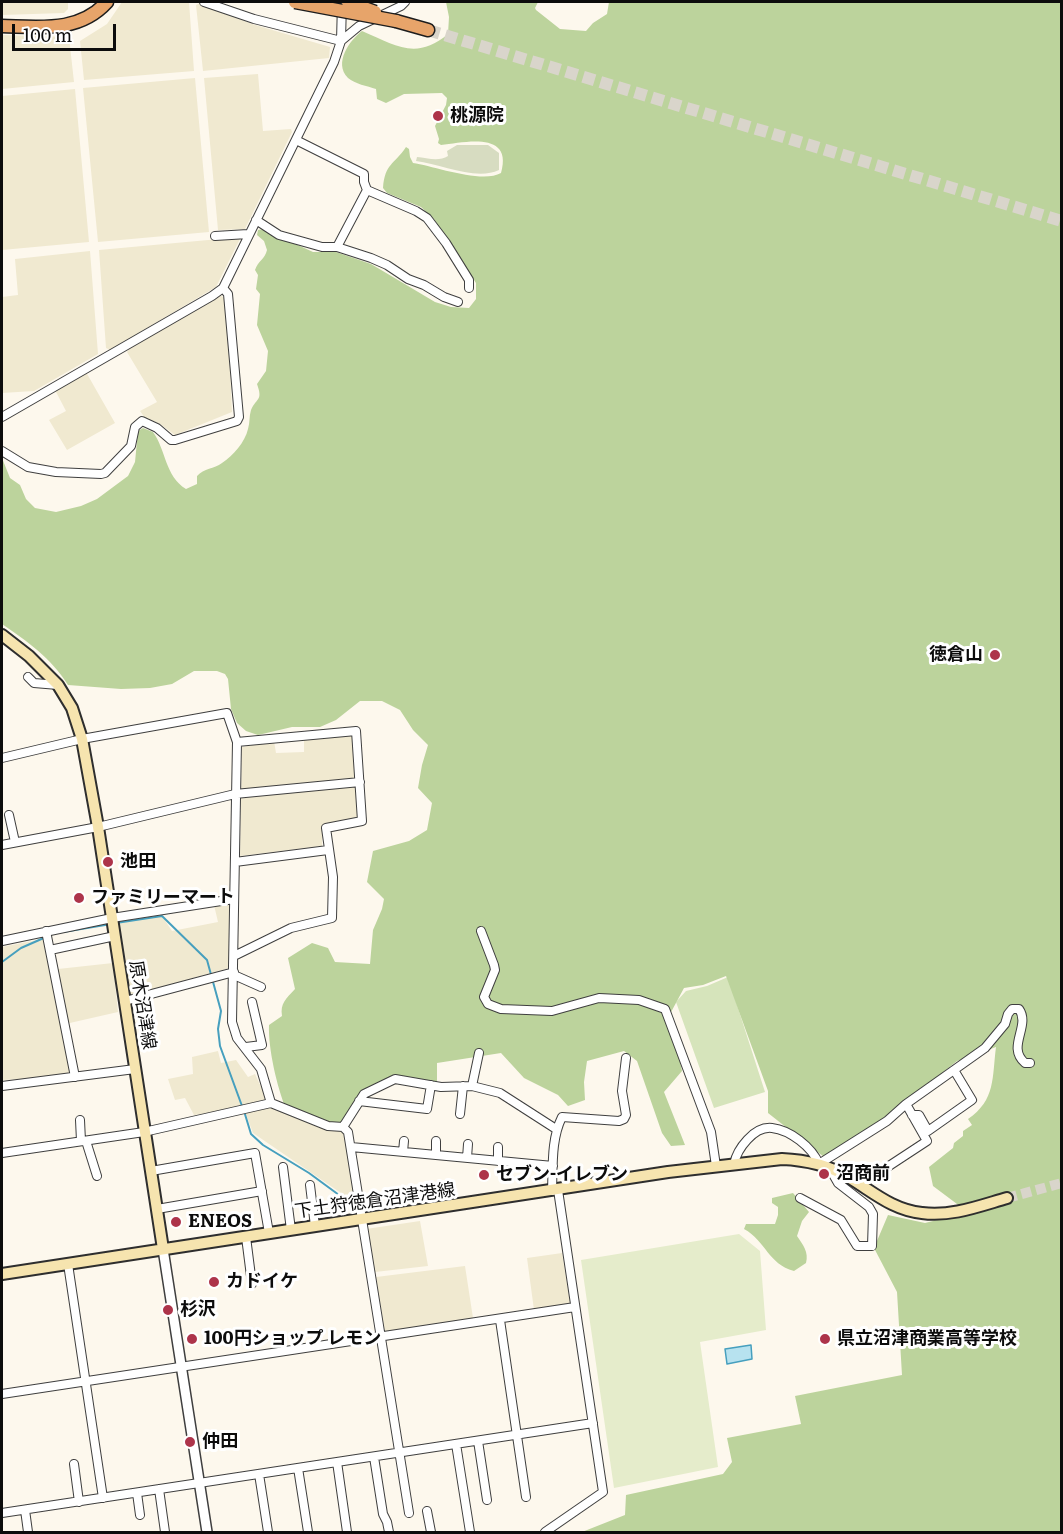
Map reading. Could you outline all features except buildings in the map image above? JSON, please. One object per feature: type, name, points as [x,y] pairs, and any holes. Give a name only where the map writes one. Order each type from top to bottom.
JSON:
[{"type":"highway","points":[[2,26],[53,27],[74,24],[87,19],[107,2]]},
{"type":"highway","points":[[295,2],[396,21],[428,30]]},
{"type":"highway","points":[[348,2],[396,21]]},
{"type":"main road","name":"原木沼津線","points":[[2,634],[29,656],[58,685],[72,708],[82,740],[98,827],[163,1249]]},
{"type":"main road","name":"下土狩徳倉沼津港線","points":[[163,1249],[716,1166],[782,1159],[819,1164],[860,1185],[888,1204],[921,1213],[951,1214],[1007,1198]]},
{"type":"main road","points":[[2,1274],[163,1249]]},
{"type":"street","points":[[204,2],[254,19],[342,41]]},
{"type":"street","points":[[2,417],[203,302],[223,288],[334,62],[342,41],[342,2]]},
{"type":"street","points":[[342,41],[359,26],[405,2]]},
{"type":"street","points":[[296,140],[364,174],[367,190],[416,210],[427,218],[469,280],[469,288]]},
{"type":"street","points":[[337,248],[367,190]]},
{"type":"street","points":[[256,220],[279,235],[322,247],[337,248],[387,265],[408,279],[458,302]]},
{"type":"street","points":[[215,236],[248,234]]},
{"type":"street","points":[[171,440],[237,421],[239,417],[228,294],[223,288]]},
{"type":"street","points":[[2,451],[28,467],[56,472],[101,474],[105,473],[131,446],[135,427],[142,422],[157,428],[171,440],[174,450]]},
{"type":"street","points":[[216,428],[220,436]]},
{"type":"street","points":[[192,435],[196,443]]},
{"type":"street","points":[[28,677],[34,683],[58,685]]},
{"type":"street","points":[[2,758],[82,740],[227,713],[237,742],[232,1022],[237,1038],[261,1069],[272,1103]]},
{"type":"street","points":[[234,956],[291,928],[332,918],[333,877],[326,828],[362,821],[356,731],[237,742]]},
{"type":"street","points":[[2,844],[98,827],[235,794],[360,782]]},
{"type":"street","points":[[9,815],[15,842]]},
{"type":"street","points":[[235,862],[328,850]]},
{"type":"street","points":[[2,941],[113,926],[234,899]]},
{"type":"street","points":[[50,950],[113,926]]},
{"type":"street","points":[[482,932],[495,970],[484,997],[488,1004],[501,1009],[552,1011],[599,998],[639,1000],[665,1009],[711,1132],[716,1166]]},
{"type":"street","points":[[47,935],[75,1077]]},
{"type":"street","points":[[125,1000],[234,974],[261,987]]},
{"type":"street","points":[[246,1047],[261,1045],[252,1002]]},
{"type":"street","points":[[734,1164],[735,1156],[743,1143],[761,1130],[771,1128],[794,1136],[815,1155],[819,1164],[887,1121],[906,1104],[985,1048],[1005,1024],[1012,1009],[1019,1009],[1023,1015],[1024,1022],[1017,1042],[1018,1053],[1025,1063],[1030,1063]]},
{"type":"street","points":[[472,1086],[479,1053]]},
{"type":"street","points":[[545,1533],[603,1492],[555,1191],[553,1166],[556,1129],[562,1117],[619,1121],[624,1119],[626,1115],[622,1091],[626,1058]]},
{"type":"street","points":[[2,1086],[135,1069]]},
{"type":"street","points":[[912,1115],[919,1115],[928,1131],[972,1100],[954,1070]]},
{"type":"street","points":[[343,1127],[364,1094],[395,1079],[431,1085],[472,1086],[500,1094],[556,1129]]},
{"type":"street","points":[[359,1101],[427,1109],[431,1085]]},
{"type":"street","points":[[460,1114],[463,1086]]},
{"type":"street","points":[[2,1154],[144,1132],[272,1103],[328,1126],[343,1127],[348,1132],[351,1147],[409,1513]]},
{"type":"street","points":[[860,1185],[927,1141],[906,1104]]},
{"type":"street","points":[[80,1120],[83,1141],[97,1176]]},
{"type":"street","points":[[403,1152],[404,1141]]},
{"type":"street","points":[[436,1142],[436,1155]]},
{"type":"street","points":[[467,1158],[468,1144]]},
{"type":"street","points":[[351,1147],[553,1166]]},
{"type":"street","points":[[498,1147],[498,1161]]},
{"type":"street","points":[[151,1171],[255,1153],[269,1233]]},
{"type":"street","points":[[283,1167],[291,1230]]},
{"type":"street","points":[[800,1198],[841,1220],[856,1246],[872,1246],[873,1214],[869,1206],[838,1183],[830,1169]]},
{"type":"street","points":[[310,1185],[315,1226]]},
{"type":"street","points":[[157,1209],[262,1191]]},
{"type":"street","points":[[246,1237],[252,1284]]},
{"type":"street","points":[[163,1249],[207,1533]]},
{"type":"street","points":[[68,1264],[102,1498]]},
{"type":"street","points":[[2,1394],[575,1307]]},
{"type":"street","points":[[500,1320],[526,1497]]},
{"type":"street","points":[[2,1513],[593,1423]]},
{"type":"street","points":[[478,1441],[487,1500]]},
{"type":"street","points":[[456,1444],[470,1533]]},
{"type":"street","points":[[374,1457],[383,1514],[389,1533]]},
{"type":"street","points":[[337,1462],[347,1533]]},
{"type":"street","points":[[74,1464],[79,1502]]},
{"type":"street","points":[[298,1468],[308,1533]]},
{"type":"street","points":[[259,1474],[268,1533]]},
{"type":"street","points":[[159,1489],[165,1533]]},
{"type":"street","points":[[137,1492],[140,1515]]},
{"type":"street","points":[[25,1510],[28,1533]]},
{"type":"street","points":[[427,1511],[431,1533]]},
{"type":"shaded area","points":[[2,2],[68,2],[68,9],[64,13],[2,15]]},
{"type":"shaded area","points":[[122,2],[189,2],[194,71],[84,80],[80,41],[107,24]]},
{"type":"shaded area","points":[[200,3],[252,24],[330,47],[329,58],[203,71],[196,5]]},
{"type":"shaded area","points":[[2,35],[69,37],[74,82],[2,89]]},
{"type":"shaded area","points":[[258,74],[263,131],[291,129],[292,132],[245,229],[218,230],[204,78]]},
{"type":"shaded area","points":[[195,78],[209,232],[98,242],[83,88]]},
{"type":"shaded area","points":[[75,89],[89,242],[2,250],[2,96]]},
{"type":"shaded area","points":[[241,237],[216,287],[110,350],[106,348],[99,250]]},
{"type":"shaded area","points":[[90,251],[98,354],[34,391],[2,393],[2,297],[18,295],[15,259]]},
{"type":"shaded area","points":[[220,295],[224,298],[232,412],[175,435],[160,424],[145,418],[140,411],[157,402],[127,352]]},
{"type":"shaded area","points":[[86,372],[115,423],[67,450],[49,420],[66,411],[55,390]]},
{"type":"shaded area","points":[[352,736],[360,820],[322,826],[322,846],[240,856],[242,747],[274,741],[276,753],[304,752],[304,739]]},
{"type":"shaded area","points":[[230,904],[229,968],[129,996],[116,921],[162,916],[172,931],[218,922],[214,905]]},
{"type":"shaded area","points":[[42,939],[58,969],[113,963],[118,1012],[61,1025],[73,1077],[2,1080],[2,947]]},
{"type":"shaded area","points":[[218,1051],[221,1063],[236,1060],[248,1077],[255,1074],[269,1104],[343,1127],[351,1147],[360,1206],[253,1133],[244,1109],[194,1115],[185,1098],[175,1100],[168,1079],[193,1074],[192,1057]]},
{"type":"shaded area","points":[[420,1221],[428,1266],[375,1272],[366,1229]]},
{"type":"shaded area","points":[[562,1253],[570,1303],[534,1310],[527,1258]]},
{"type":"shaded area","points":[[465,1266],[473,1318],[385,1333],[376,1277]]},
{"type":"green space","points":[[446,2],[538,2],[536,10],[560,29],[586,31],[593,23],[607,14],[609,2],[1061,2],[1061,1532],[582,1532],[625,1515],[626,1495],[723,1474],[732,1462],[727,1438],[801,1424],[795,1396],[902,1375],[897,1292],[874,1248],[888,1215],[925,1223],[957,1215],[961,1207],[933,1186],[929,1167],[953,1148],[954,1143],[963,1136],[963,1131],[972,1125],[968,1119],[984,1104],[993,1078],[996,1047],[957,1061],[877,1125],[824,1157],[768,1113],[768,1091],[726,976],[703,985],[684,988],[670,1014],[682,1071],[664,1092],[685,1145],[671,1146],[662,1133],[637,1061],[624,1051],[587,1061],[584,1082],[585,1100],[568,1106],[558,1095],[524,1078],[501,1053],[437,1063],[437,1086],[393,1078],[369,1088],[356,1099],[343,1127],[286,1109],[274,1067],[269,1025],[282,1016],[283,1004],[295,989],[288,958],[312,943],[328,948],[335,962],[370,964],[373,930],[384,899],[367,882],[373,851],[409,841],[427,830],[432,803],[418,788],[428,745],[413,730],[400,710],[382,701],[360,701],[336,720],[320,727],[292,727],[258,735],[246,731],[237,723],[231,709],[228,679],[225,674],[217,671],[194,671],[172,684],[150,688],[121,689],[68,685],[46,658],[2,624],[2,458],[10,478],[20,485],[26,499],[35,508],[56,512],[81,506],[97,499],[128,476],[135,462],[138,431],[143,428],[153,432],[174,477],[186,489],[197,484],[197,476],[200,473],[219,465],[241,444],[248,429],[251,410],[259,396],[257,384],[266,371],[268,351],[257,325],[260,294],[256,289],[258,275],[255,270],[267,250],[264,241],[257,235],[258,230],[263,229],[313,252],[336,252],[371,264],[435,302],[451,307],[469,308],[476,299],[476,283],[434,219],[421,207],[387,193],[383,188],[384,180],[388,169],[406,147],[409,149],[413,163],[482,176],[501,173],[503,160],[500,150],[494,145],[474,141],[441,145],[438,143],[435,126],[446,105],[447,98],[442,93],[404,94],[386,103],[377,99],[376,89],[348,78],[342,66],[348,46],[362,31],[405,48],[426,47],[436,42],[448,34],[449,17]]},
{"type":"green space","points":[[457,145],[488,145],[499,153],[499,170],[480,174],[469,173],[416,161],[417,157],[444,158],[448,156],[447,151]]},
{"type":"green space","points":[[728,977],[765,1092],[714,1108],[676,1002],[686,991],[707,986]]},
{"type":"green space","points":[[793,1193],[809,1212],[802,1221],[797,1236],[806,1252],[806,1263],[794,1271],[778,1263],[744,1229],[746,1224],[775,1224],[778,1207],[772,1203],[772,1198]]},
{"type":"green space","points":[[739,1234],[760,1251],[766,1330],[700,1342],[718,1467],[614,1488],[581,1260]]},
{"type":"water","points":[[751,1345],[752,1359],[727,1364],[725,1349]]},
{"type":"waterway","points":[[116,923],[162,916],[207,960],[221,1011],[218,1029],[220,1046],[242,1106]]},
{"type":"waterway","points":[[63,932],[111,924]]},
{"type":"waterway","points":[[2,962],[21,948],[46,937]]},
{"type":"waterway","points":[[244,1111],[251,1134],[263,1145],[309,1173],[354,1206]]},
{"type":"tunnel","points":[[428,30],[1062,221]]},
{"type":"tunnel","points":[[1007,1198],[1062,1183]]},
{"type":"place","name":"桃源院","points":[[438,116]]},
{"type":"place","name":"徳倉山","points":[[995,655]]},
{"type":"place","name":"池田","points":[[108,862]]},
{"type":"place","name":"ファミリーマート","points":[[79,898]]},
{"type":"place","name":"沼商前","points":[[824,1174]]},
{"type":"place","name":"セブン-イレブン","points":[[484,1175]]},
{"type":"place","name":"ENEOS","points":[[176,1222]]},
{"type":"place","name":"カドイケ","points":[[214,1282]]},
{"type":"place","name":"杉沢","points":[[168,1310]]},
{"type":"place","name":"100円ショップ レモン","points":[[192,1339]]},
{"type":"place","name":"県立沼津商業高等学校","points":[[825,1339]]},
{"type":"place","name":"仲田","points":[[190,1442]]}]
